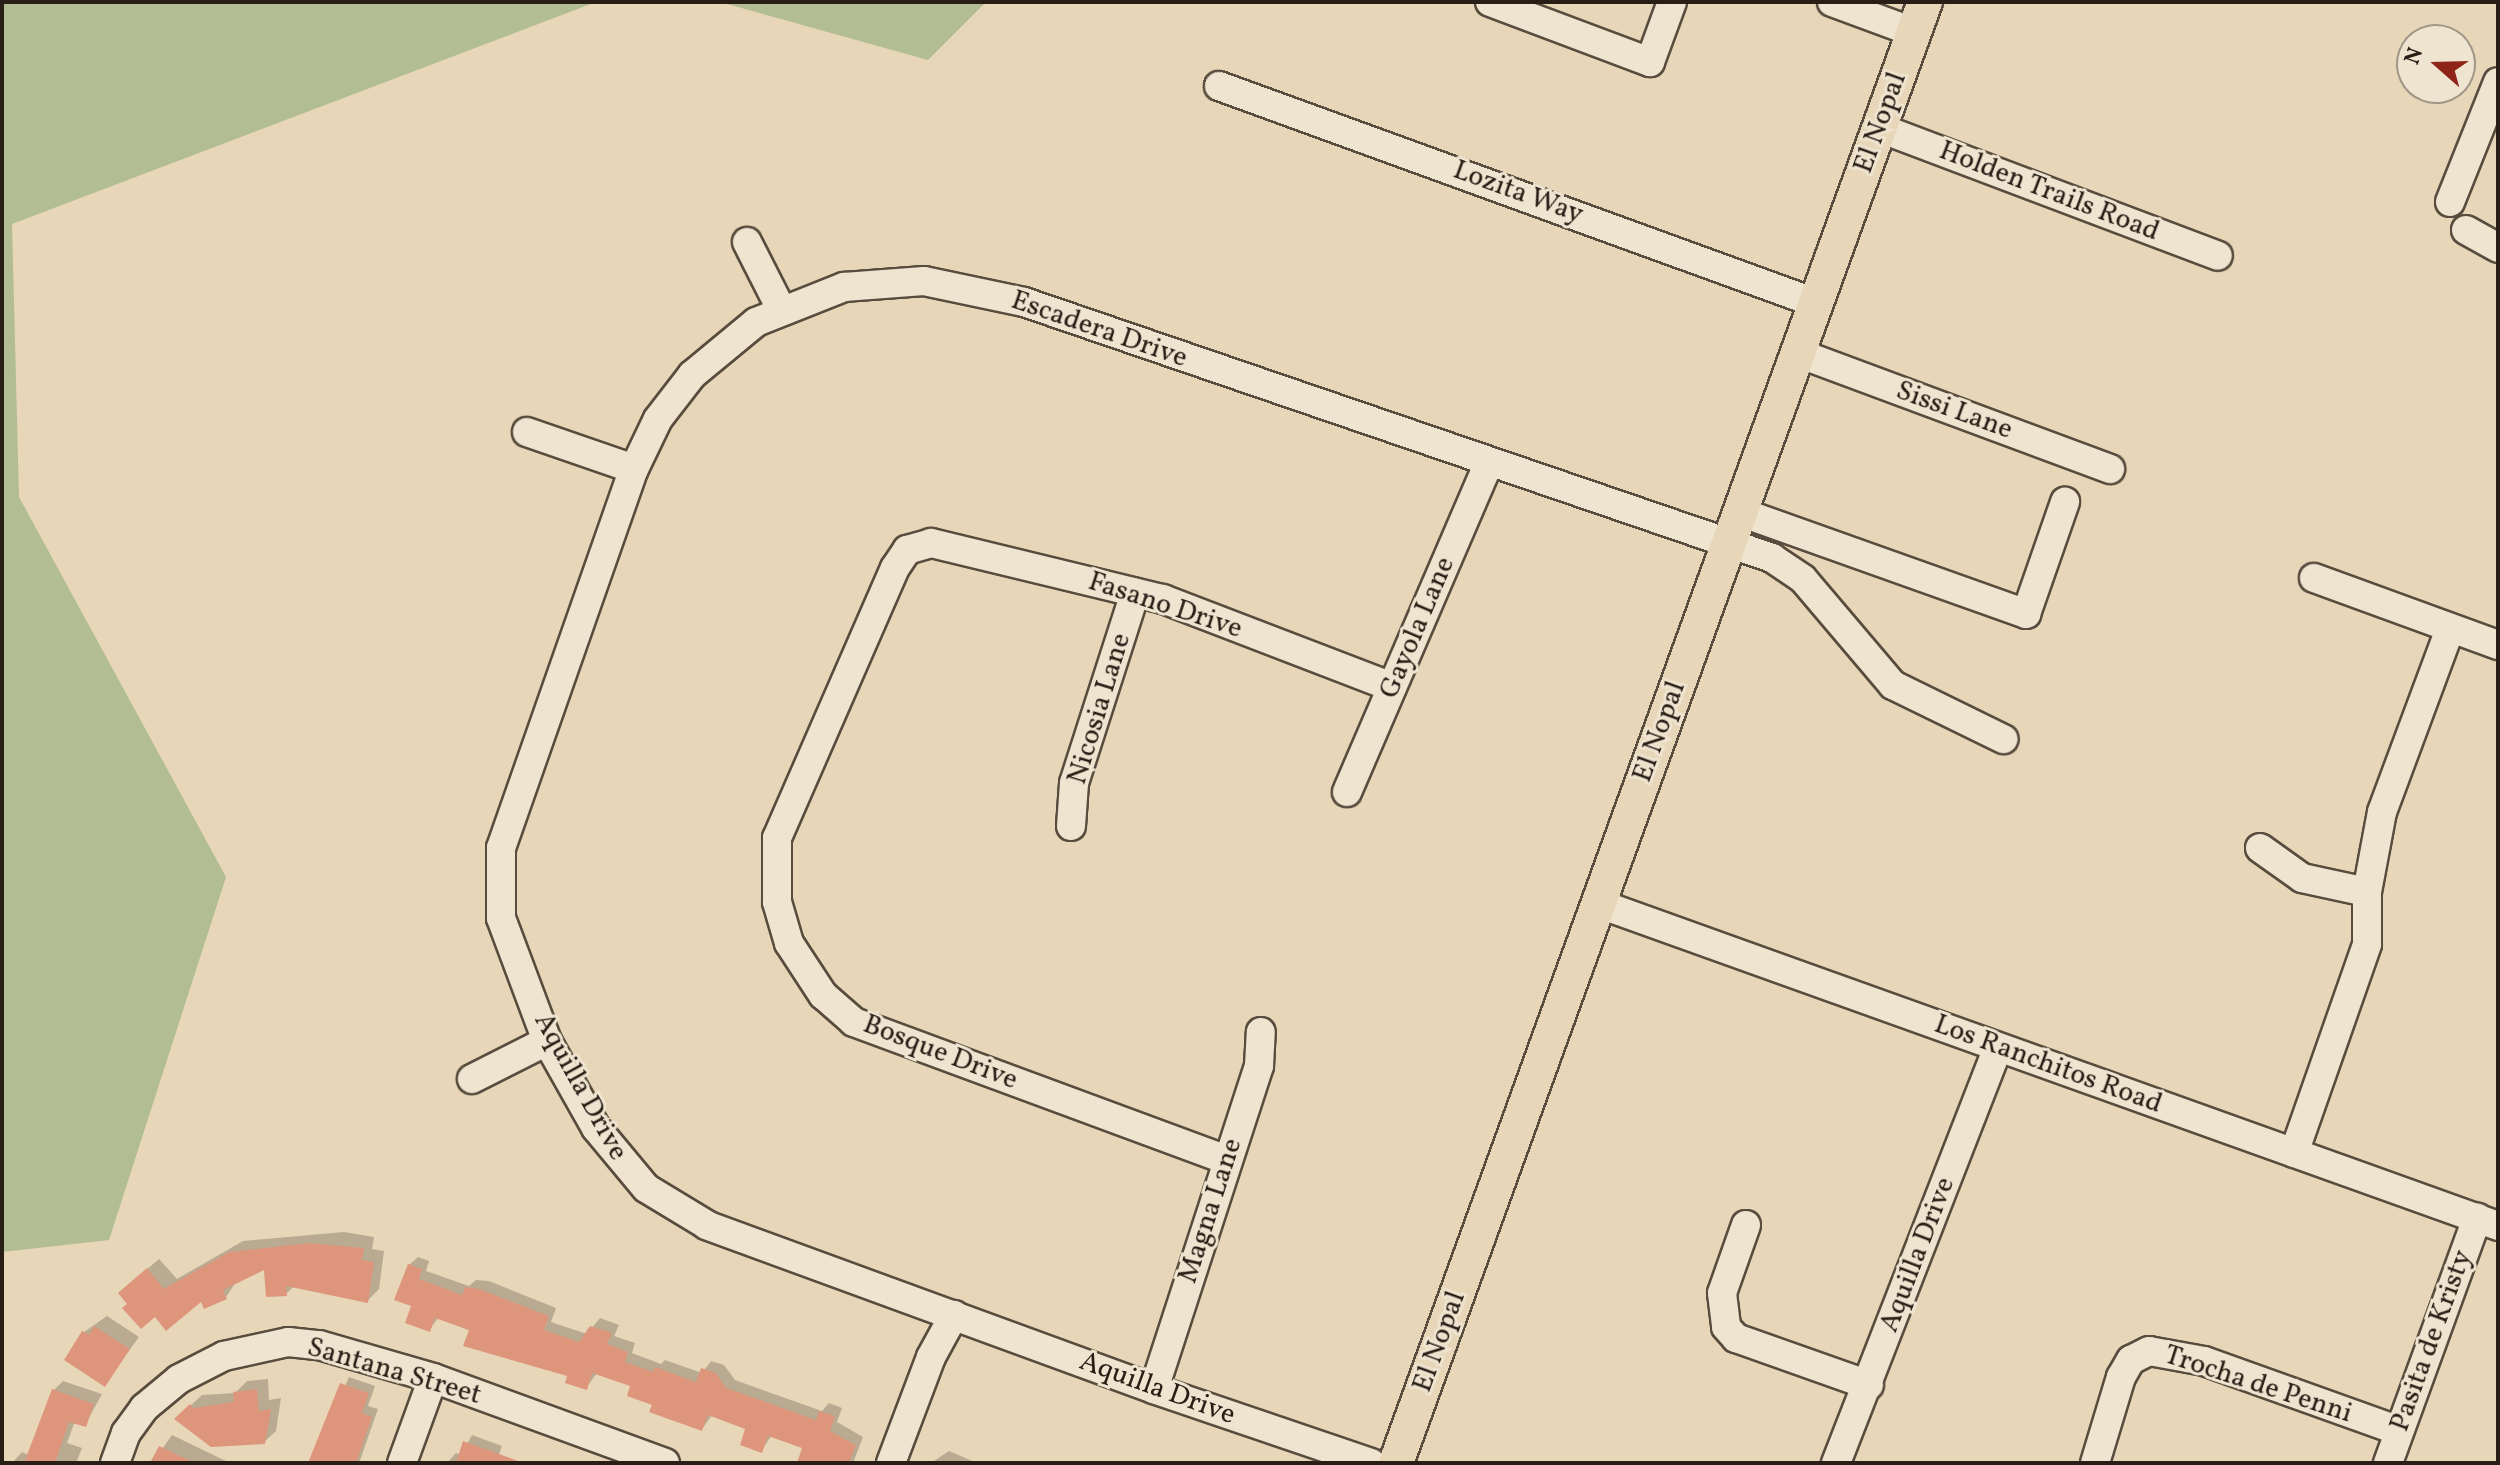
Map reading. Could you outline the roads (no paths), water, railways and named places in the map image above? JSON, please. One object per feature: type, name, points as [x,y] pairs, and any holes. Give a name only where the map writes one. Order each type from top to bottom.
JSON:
[{"type":"main road","name":"El Nopal","points":[[1396,1463],[1919,17]]},
{"type":"street","points":[[1490,3],[1650,62],[1672,2]]},
{"type":"street","points":[[1832,2],[1919,17]]},
{"type":"street","points":[[2450,202],[2498,82]]},
{"type":"street","name":"Lozita Way","points":[[1219,86],[1816,303]]},
{"type":"street","name":"Holden Trails Road","points":[[1880,128],[2218,256]]},
{"type":"street","points":[[2466,230],[2498,248]]},
{"type":"street","points":[[747,242],[781,309]]},
{"type":"street","name":"Escadera Drive","points":[[634,469],[658,419],[692,375],[733,338],[781,309],[872,282],[924,281],[971,288],[1489,463],[1735,528]]},
{"type":"street","name":"Sissi Lane","points":[[1798,353],[2110,469]]},
{"type":"street","points":[[527,432],[634,469]]},
{"type":"street","name":"Gayola Lane","points":[[1347,792],[1489,463]]},
{"type":"street","name":"Aquilla Drive","points":[[634,469],[501,848],[501,918],[547,1041],[611,1150],[667,1203],[707,1225],[1154,1389],[1371,1463]]},
{"type":"street","points":[[1735,528],[2026,614],[2065,502]]},
{"type":"street","points":[[1735,528],[1803,579],[1893,685],[2003,739]]},
{"type":"street","name":"Fasano Drive","points":[[931,543],[1135,593],[1392,687]]},
{"type":"street","name":"Bosque Drive","points":[[931,543],[907,550],[895,568],[777,838],[777,902],[789,943],[823,995],[854,1022],[1227,1160]]},
{"type":"street","points":[[2314,578],[2498,645]]},
{"type":"street","name":"Nicosia Lane","points":[[1071,826],[1074,783],[1135,593]]},
{"type":"street","points":[[2294,1153],[2367,944],[2367,892],[2382,812],[2450,629]]},
{"type":"street","points":[[2260,848],[2302,878],[2367,892]]},
{"type":"street","name":"Los Ranchitos Road","points":[[1597,903],[2487,1222]]},
{"type":"street","name":"Magna Lane","points":[[1154,1389],[1259,1066],[1261,1032]]},
{"type":"street","points":[[472,1079],[547,1041]]},
{"type":"street","name":"Aquilla Drive","points":[[1836,1463],[1869,1385],[1998,1047]]},
{"type":"street","name":"Pasita de Kristy","points":[[2388,1463],[2487,1222]]},
{"type":"street","points":[[1746,1225],[1722,1293],[1726,1327],[1736,1338],[1869,1385]]},
{"type":"street","points":[[891,1463],[931,1357],[954,1315]]},
{"type":"street","name":"Santana Street","points":[[115,1463],[126,1433],[159,1395],[201,1366],[245,1349],[288,1342],[319,1345],[433,1378],[665,1463]]},
{"type":"street","name":"Trocha de Penni","points":[[2095,1463],[2121,1377],[2131,1360],[2149,1351],[2204,1361],[2399,1431]]},
{"type":"street","points":[[402,1463],[433,1378]]}]
